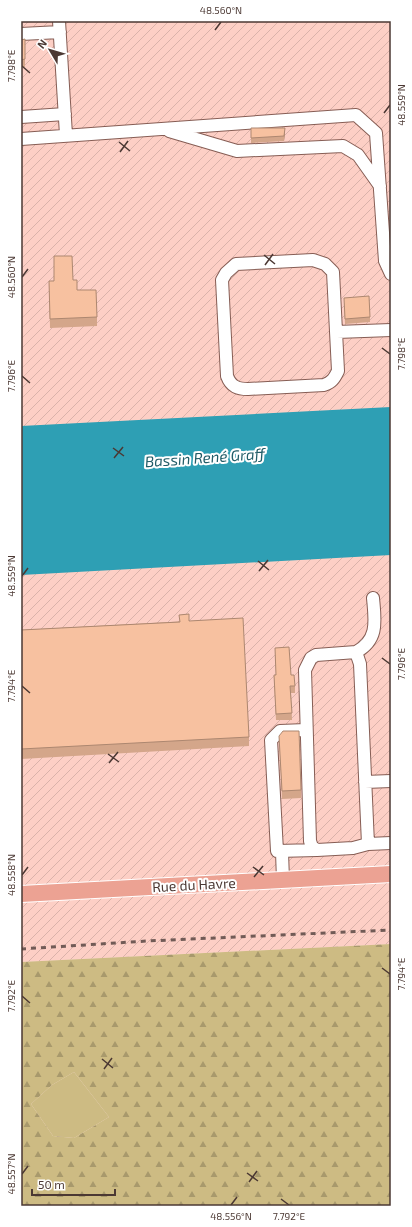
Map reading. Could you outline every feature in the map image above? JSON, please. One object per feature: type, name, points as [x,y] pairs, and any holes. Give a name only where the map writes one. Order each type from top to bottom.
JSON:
[{"type":"main road","name":"Rue du Havre","points":[[21,894],[391,874]]},
{"type":"street","points":[[21,34],[60,27],[66,135]]},
{"type":"street","points":[[21,117],[65,114]]},
{"type":"street","points":[[21,139],[356,115],[376,133],[381,187],[385,261],[391,274]]},
{"type":"street","points":[[160,128],[236,151],[343,146],[358,155],[381,187]]},
{"type":"street","points":[[313,260],[326,264],[333,272],[337,332],[338,371],[330,383],[324,385],[240,389],[233,385],[227,376],[222,280],[226,272],[236,264],[313,260]]},
{"type":"street","points":[[337,332],[388,330]]},
{"type":"street","points":[[317,850],[312,847],[310,841],[304,670],[306,664],[316,654],[356,652],[367,643],[376,628],[373,598]]},
{"type":"street","points":[[356,652],[360,664],[368,844]]},
{"type":"street","points":[[306,730],[280,731],[271,740],[277,851],[282,854],[353,848],[368,844],[391,843]]},
{"type":"street","points":[[365,782],[391,781]]},
{"type":"street","points":[[282,854],[283,880]]},
{"type":"shaded area","points":[[21,21],[391,21],[391,944],[21,962]]},
{"type":"green space","points":[[391,944],[391,1206],[21,1206],[21,962]],"holes":[[[74,1072],[109,1117],[74,1138],[53,1136],[31,1104],[52,1085]]]},
{"type":"green space","points":[[74,1072],[109,1117],[74,1138],[53,1136],[31,1104],[52,1085]]},
{"type":"water","name":"Bassin René Graff","points":[[391,407],[391,555],[21,575],[21,426]]},
{"type":"building","points":[[25,39],[25,59],[21,60],[21,40]]},
{"type":"building","points":[[251,128],[285,128],[284,136],[251,138]]},
{"type":"building","points":[[54,256],[72,256],[73,280],[77,280],[77,290],[96,290],[97,317],[50,319],[49,281],[54,281]]},
{"type":"building","points":[[369,296],[370,317],[345,319],[344,298]]},
{"type":"building","points":[[189,614],[189,621],[243,618],[249,737],[21,749],[21,630],[180,622],[179,615]]},
{"type":"building","points":[[289,647],[291,675],[294,675],[295,686],[290,686],[292,713],[276,714],[274,675],[276,675],[275,648]]},
{"type":"building","points":[[283,731],[299,731],[301,790],[282,791],[279,736]]},
{"type":"railway","points":[[21,949],[147,941],[391,930]]}]
